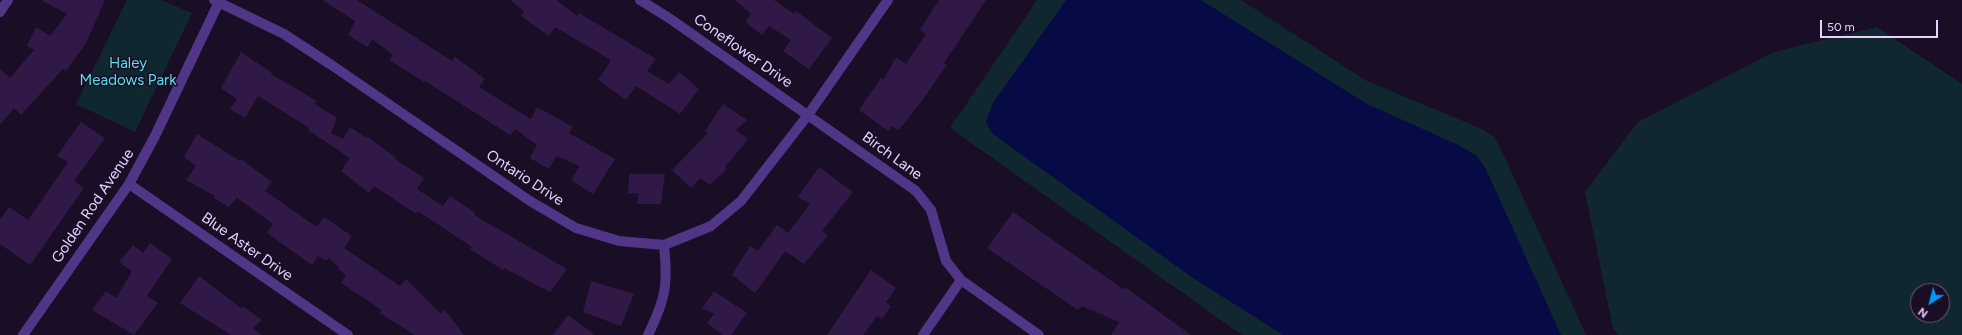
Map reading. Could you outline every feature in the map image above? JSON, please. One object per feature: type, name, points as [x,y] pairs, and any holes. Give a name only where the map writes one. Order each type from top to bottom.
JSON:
[{"type":"street","points":[[0,12],[8,0]]},
{"type":"street","name":"Coneflower Drive","points":[[640,0],[669,18],[808,115]]},
{"type":"street","name":"Ontario Drive","points":[[217,1],[284,34],[530,201],[576,228],[619,241],[664,245],[711,226],[741,201],[808,115],[888,0]]},
{"type":"street","name":"Golden Rod Avenue","points":[[23,335],[129,184],[155,136],[217,1]]},
{"type":"street","name":"Birch Lane","points":[[808,115],[916,191],[931,210],[946,261],[961,280],[1039,335]]},
{"type":"street","name":"Blue Aster Drive","points":[[129,184],[348,335]]},
{"type":"street","points":[[648,335],[661,309],[667,278],[664,245]]},
{"type":"street","points":[[923,335],[961,280]]},
{"type":"green space","name":"Haley Meadows Park","points":[[127,0],[161,0],[192,13],[135,132],[76,104]]},
{"type":"green space","points":[[1037,0],[1241,0],[1367,81],[1482,129],[1494,137],[1500,147],[1586,335],[1242,335],[950,128]]},
{"type":"green space","points":[[1877,27],[1962,84],[1962,335],[1619,335],[1613,328],[1585,192],[1638,122],[1774,52]]},
{"type":"shaded area","points":[[1066,0],[1201,0],[1367,104],[1456,144],[1476,155],[1486,169],[1561,335],[1283,335],[1193,278],[992,133],[986,122],[993,103]]},
{"type":"building","points":[[41,0],[105,0],[86,43],[66,71],[63,69],[21,115],[14,108],[0,125],[0,69],[10,78],[34,50],[27,46],[36,27],[50,36],[67,14]]},
{"type":"building","points":[[322,0],[357,0],[452,61],[455,57],[485,79],[479,87],[531,119],[537,107],[573,127],[569,133],[615,159],[593,194],[571,180],[580,166],[556,156],[549,169],[530,158],[537,145],[515,129],[510,135],[389,60],[393,55],[372,39],[368,47],[348,35],[355,21]]},
{"type":"building","points":[[510,0],[556,0],[577,16],[579,13],[656,59],[647,71],[669,84],[679,72],[699,89],[680,114],[636,86],[626,100],[598,80],[611,60],[555,27],[549,36],[521,16],[524,11]]},
{"type":"building","points":[[735,0],[774,0],[794,14],[796,11],[832,38],[809,69],[783,51],[791,40],[769,26],[762,35],[745,22],[751,14]]},
{"type":"building","points":[[939,0],[986,0],[944,63],[947,65],[924,98],[899,130],[892,126],[888,131],[859,110],[881,78],[883,80],[896,58],[906,64],[926,34],[920,30]]},
{"type":"building","points":[[241,52],[272,73],[271,74],[317,101],[315,104],[337,118],[331,133],[343,139],[350,127],[366,138],[367,136],[396,158],[395,159],[424,178],[417,189],[443,206],[450,196],[475,213],[474,215],[567,269],[550,292],[504,268],[503,270],[470,249],[472,247],[418,211],[416,214],[374,186],[369,193],[341,171],[350,158],[308,130],[309,128],[258,96],[245,118],[230,109],[237,99],[221,88]]},
{"type":"building","points":[[723,104],[747,120],[736,130],[748,139],[725,167],[727,169],[710,185],[700,178],[691,188],[672,170],[708,133],[705,131]]},
{"type":"building","points":[[81,122],[105,138],[74,181],[84,188],[30,265],[0,244],[0,220],[9,207],[28,220],[68,162],[57,156]]},
{"type":"building","points":[[197,134],[240,161],[241,159],[272,182],[265,191],[317,227],[324,217],[352,236],[344,248],[400,286],[406,279],[441,314],[445,310],[464,335],[415,335],[379,313],[382,310],[341,283],[346,275],[338,269],[339,268],[329,258],[326,261],[318,256],[312,265],[267,233],[273,224],[237,198],[229,207],[214,198],[215,196],[186,180],[196,166],[184,157]]},
{"type":"building","points":[[819,167],[853,192],[822,231],[828,235],[804,264],[785,251],[755,293],[732,275],[750,246],[758,251],[777,225],[788,233],[810,204],[798,197]]},
{"type":"building","points":[[629,174],[665,174],[661,204],[637,204],[639,193],[628,194]]},
{"type":"building","points":[[1013,212],[1123,289],[1125,287],[1191,335],[1111,335],[1119,322],[1082,306],[1078,310],[987,248]]},
{"type":"building","points":[[150,243],[172,259],[147,296],[158,303],[134,335],[92,310],[106,291],[116,298],[132,271],[119,262],[133,245],[143,253]]},
{"type":"building","points":[[871,270],[896,288],[886,302],[891,306],[882,319],[877,316],[863,335],[827,335]]},
{"type":"building","points":[[199,276],[241,308],[242,306],[262,320],[253,328],[262,335],[231,335],[180,303]]},
{"type":"building","points":[[591,281],[634,294],[621,326],[583,312]]},
{"type":"building","points":[[714,291],[747,313],[731,335],[723,335],[707,323],[714,314],[702,308]]},
{"type":"building","points":[[568,315],[595,335],[553,335]]}]
